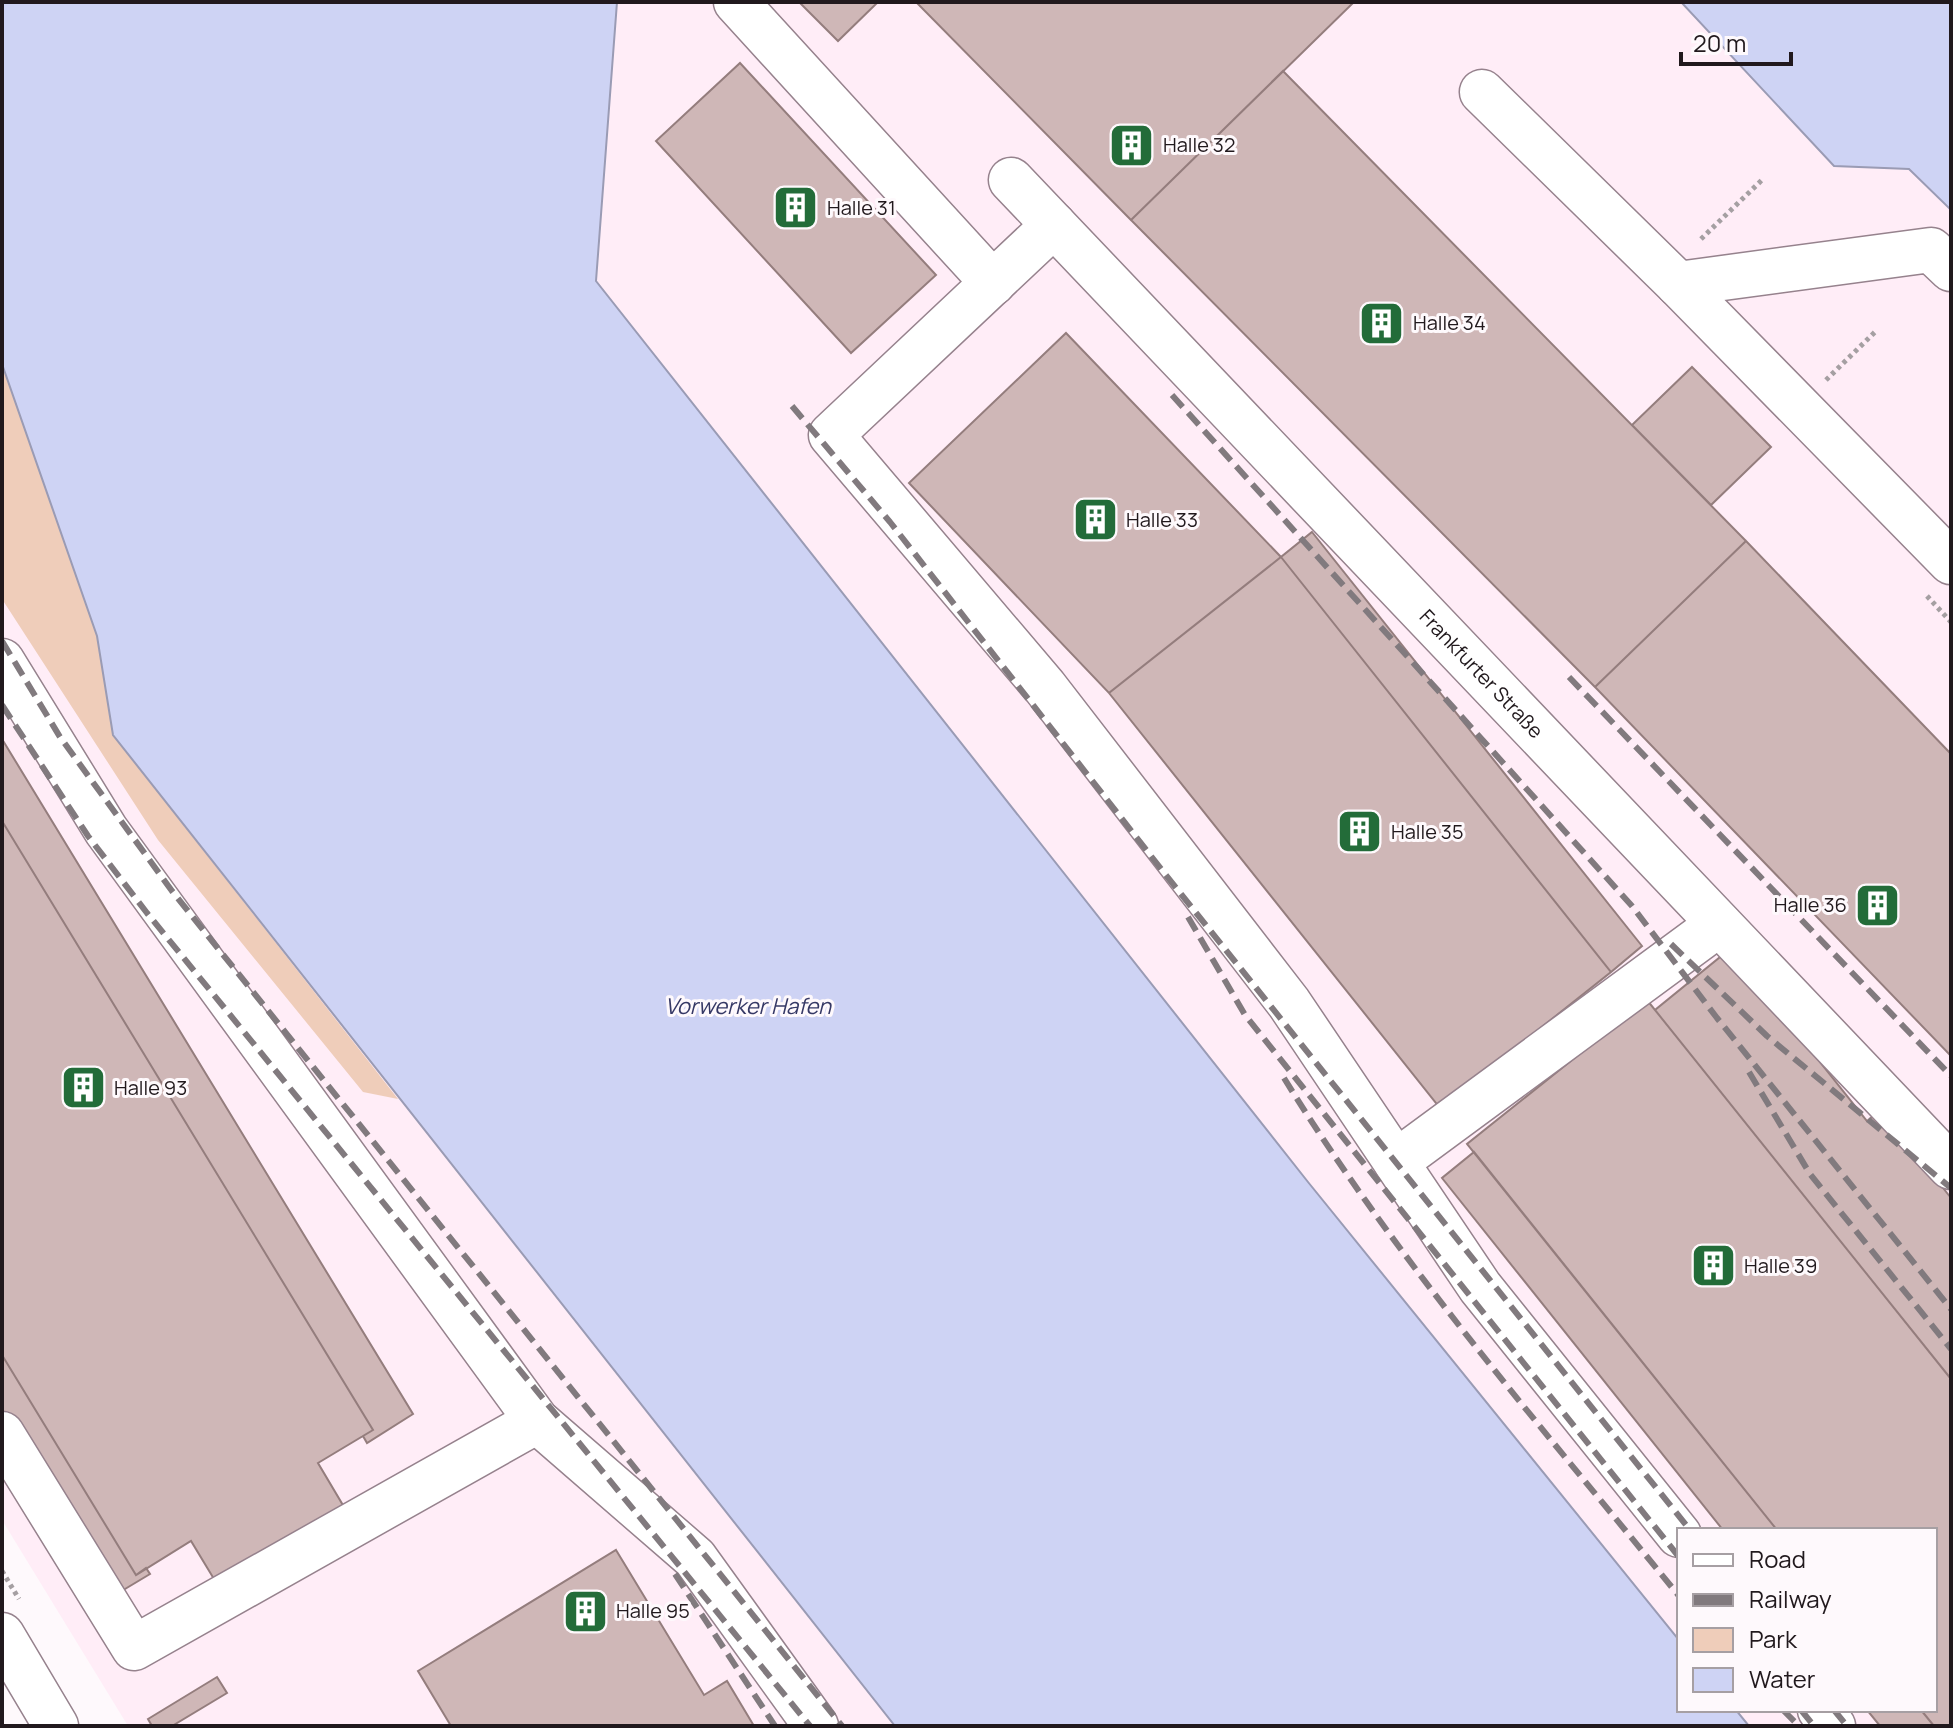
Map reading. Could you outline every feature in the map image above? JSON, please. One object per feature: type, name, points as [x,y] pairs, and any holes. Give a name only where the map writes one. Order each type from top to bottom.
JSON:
[{"type":"street","points":[[736,2],[993,283]]},
{"type":"street","points":[[1482,92],[1678,284],[1951,562]]},
{"type":"street","name":"Frankfurter Straße","points":[[1011,180],[1951,1167]]},
{"type":"street","points":[[1054,225],[831,435],[1065,713],[1289,1003],[1480,1287],[1677,1533]]},
{"type":"street","points":[[1678,284],[1931,250],[1951,269]]},
{"type":"street","points":[[2,661],[106,830],[537,1421],[695,1558],[816,1726]]},
{"type":"street","points":[[1396,1162],[1719,924]]},
{"type":"street","points":[[2,1434],[134,1648],[537,1421]]},
{"type":"street","points":[[2,1635],[56,1726]]},
{"type":"shaded area","points":[[617,2],[1681,2],[1834,166],[1910,169],[1951,210],[1951,1726],[1749,1726],[1738,1712],[1937,1712],[1937,1528],[1677,1528],[1677,1638],[1308,1182],[596,281]]},
{"type":"shaded area","points":[[2,364],[97,636],[113,735],[895,1726],[128,1726],[2,1520]]},
{"type":"green space","points":[[2,364],[97,636],[113,735],[398,1099],[363,1092],[158,840],[2,599]]},
{"type":"water","name":"Vorwerker Hafen","points":[[2,2],[617,2],[596,281],[1308,1182],[1677,1638],[1677,1712],[1738,1712],[1749,1726],[895,1726],[113,735],[97,636],[2,364]]},
{"type":"water","points":[[1681,2],[1951,2],[1951,210],[1909,169],[1834,166]]},
{"type":"building","points":[[799,2],[878,2],[838,41]]},
{"type":"building","name":"Halle 32","points":[[916,2],[1354,2],[1131,220]]},
{"type":"building","name":"Halle 31","points":[[740,63],[936,275],[851,353],[656,141]]},
{"type":"building","name":"Halle 34","points":[[1283,71],[1746,541],[1595,687],[1131,220]]},
{"type":"building","name":"Halle 33","points":[[1066,333],[1281,557],[1109,693],[909,483]]},
{"type":"building","points":[[1692,367],[1771,447],[1711,505],[1632,425]]},
{"type":"building","points":[[1312,532],[1642,946],[1611,972],[1281,557]]},
{"type":"building","name":"Halle 36","points":[[1746,541],[1951,754],[1951,1056],[1595,687]]},
{"type":"building","name":"Halle 35","points":[[1281,557],[1611,972],[1440,1108],[1109,693]]},
{"type":"building","points":[[2,739],[413,1414],[367,1443],[363,1436],[373,1430],[2,821]]},
{"type":"building","name":"Halle 93","points":[[2,821],[373,1430],[318,1463],[347,1512],[220,1589],[191,1541],[136,1575],[2,1355]]},
{"type":"building","points":[[1730,949],[1867,1121],[1881,1110],[1951,1198],[1951,1379],[1655,1010]]},
{"type":"building","name":"Halle 39","points":[[1647,1000],[1951,1379],[1951,1726],[1934,1726],[1923,1712],[1937,1712],[1937,1528],[1775,1528],[1467,1144]]},
{"type":"building","points":[[1474,1152],[1775,1528],[1721,1528],[1442,1178]]},
{"type":"building","points":[[2,1355],[136,1575],[146,1568],[150,1574],[105,1601],[2,1431]]},
{"type":"building","name":"Halle 95","points":[[616,1550],[704,1695],[727,1681],[754,1726],[451,1726],[418,1671]]},
{"type":"building","points":[[217,1677],[227,1693],[172,1726],[152,1726],[148,1719]]},
{"type":"building","points":[[1869,1712],[1923,1712],[1934,1726],[1880,1726]]},
{"type":"railway","points":[[1172,395],[1632,906],[1717,1018],[1951,1309]]},
{"type":"railway","points":[[792,406],[890,522],[1165,874],[1688,1528]]},
{"type":"railway","points":[[2,641],[60,737],[172,891],[842,1726]]},
{"type":"railway","points":[[1569,677],[1951,1076]]},
{"type":"railway","points":[[2,705],[88,836],[147,913],[810,1726]]},
{"type":"railway","points":[[1188,917],[1245,1015],[1677,1555]]},
{"type":"railway","points":[[1671,944],[1767,1036],[1951,1188]]},
{"type":"railway","points":[[1749,1072],[1810,1174],[1951,1349]]},
{"type":"railway","points":[[1284,1078],[1328,1146],[1423,1279],[1677,1594]]},
{"type":"railway","points":[[675,1574],[775,1726]]},
{"type":"railway","points":[[1785,1712],[1799,1726]]},
{"type":"railway","points":[[1803,1712],[1814,1726]]},
{"type":"railway","points":[[1836,1712],[1847,1726]]},
{"type":"place","name":"Halle 32","points":[[1132,145]]},
{"type":"place","name":"Halle 31","points":[[796,208]]},
{"type":"place","name":"Halle 34","points":[[1382,323]]},
{"type":"place","name":"Halle 33","points":[[1095,520]]},
{"type":"place","name":"Halle 35","points":[[1360,832]]},
{"type":"place","name":"Halle 36","points":[[1878,905]]},
{"type":"place","name":"Halle 93","points":[[83,1088]]},
{"type":"place","name":"Halle 39","points":[[1713,1266]]},
{"type":"place","name":"Halle 95","points":[[585,1611]]}]
